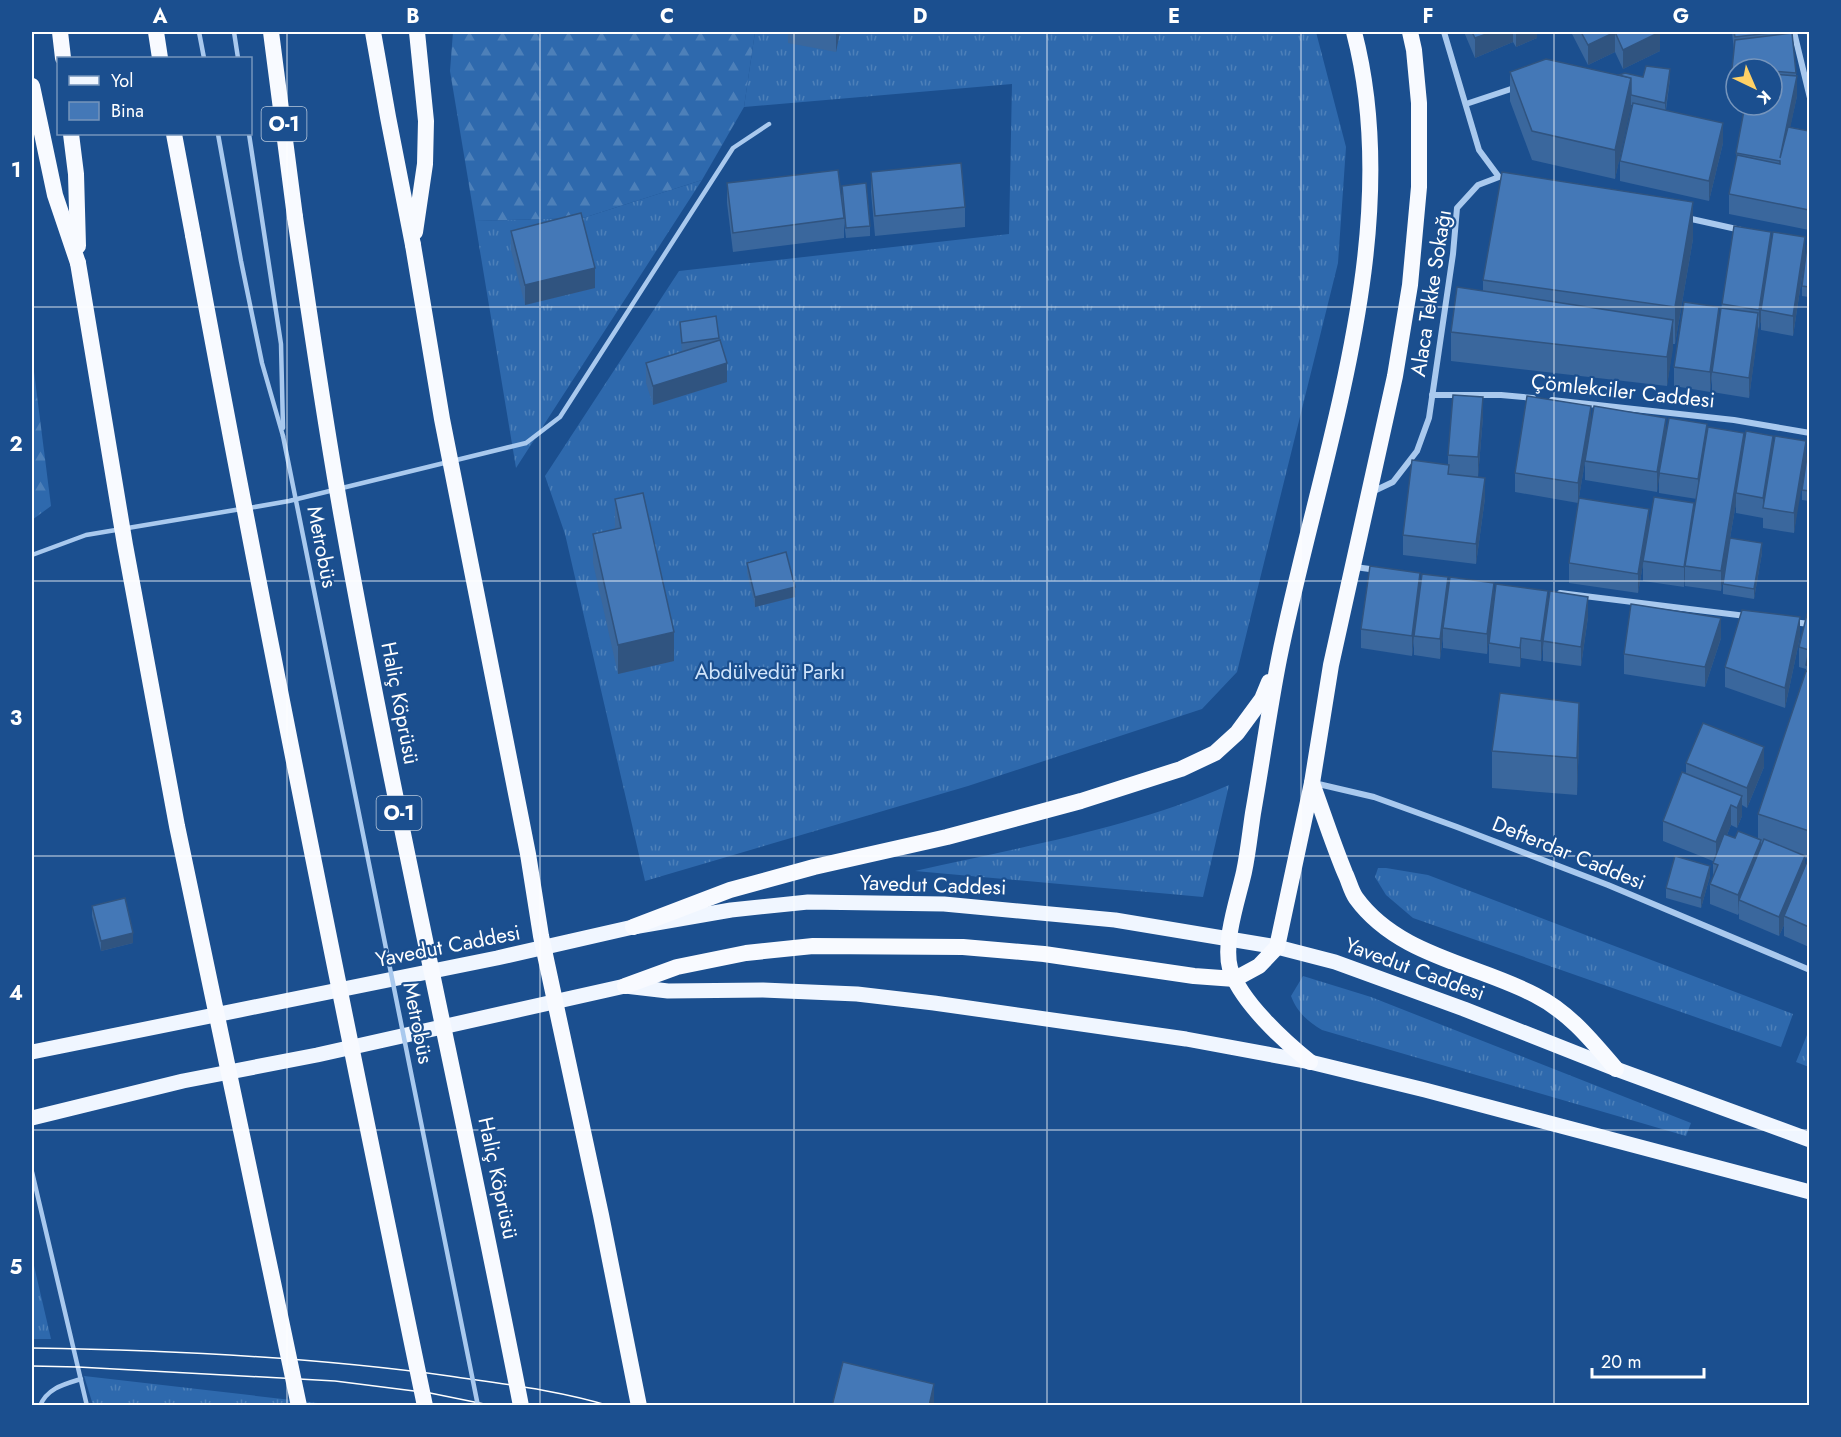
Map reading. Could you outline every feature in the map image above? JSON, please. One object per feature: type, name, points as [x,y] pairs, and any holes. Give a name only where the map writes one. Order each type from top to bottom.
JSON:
[{"type":"highway","points":[[60,32],[63,57]]},
{"type":"highway","points":[[156,32],[160,57]]},
{"type":"highway","name":"Haliç Köprüsü","points":[[271,32],[295,217],[344,528],[421,922],[521,1406]]},
{"type":"highway","points":[[373,32],[387,117],[413,245],[442,419],[528,854],[540,936],[601,1215],[639,1406]]},
{"type":"highway","points":[[413,245],[424,164],[426,121],[417,32]]},
{"type":"highway","points":[[419,57],[424,32]]},
{"type":"highway","points":[[1310,1062],[1286,1042],[1262,1017],[1235,979],[1228,956],[1279,659],[1357,314],[1368,224],[1371,146],[1362,63],[1354,32]]},
{"type":"highway","points":[[625,986],[677,967],[723,957],[813,946],[963,947],[1044,954],[1194,976],[1235,979],[1259,966],[1277,947],[1312,783],[1330,665],[1395,376],[1410,285],[1419,187],[1419,103],[1410,32]]},
{"type":"highway","points":[[32,86],[56,195],[78,262]]},
{"type":"highway","points":[[71,135],[76,174],[78,262],[125,545],[177,826],[299,1406]]},
{"type":"highway","points":[[174,135],[240,490],[425,1406]]},
{"type":"highway","points":[[633,927],[730,890],[814,867],[970,831],[1181,770],[1215,753],[1237,733],[1262,699],[1279,659]]},
{"type":"highway","points":[[1312,783],[1355,897],[1377,921],[1400,938],[1440,957],[1537,995],[1581,1027],[1616,1069]]},
{"type":"main road","name":"Yavedut Caddesi","points":[[32,1052],[497,958],[633,927],[731,909],[808,902],[922,904],[1032,911],[1115,920],[1277,947],[1335,962],[1809,1140]]},
{"type":"main road","points":[[32,1118],[183,1081],[317,1055],[625,986],[668,991],[811,991],[912,1000],[1186,1039],[1310,1062],[1425,1090],[1809,1192]]},
{"type":"main road","points":[[32,1047],[50,1049]]},
{"type":"street","points":[[1444,32],[1479,150],[1499,177],[1510,180]]},
{"type":"street","points":[[1794,32],[1809,98]]},
{"type":"street","points":[[1466,104],[1521,86]]},
{"type":"street","name":"Alaca Tekke Sokağı","points":[[1368,494],[1393,482],[1417,451],[1429,418],[1453,254],[1457,208],[1478,185],[1499,177]]},
{"type":"street","points":[[1684,217],[1754,233]]},
{"type":"street","name":"Çömlekciler Caddesi","points":[[1432,394],[1501,395],[1536,399]]},
{"type":"street","name":"Çömlekciler Caddesi","points":[[1548,400],[1734,420],[1809,433]]},
{"type":"street","points":[[1351,567],[1386,571]]},
{"type":"street","points":[[1551,592],[1751,617]]},
{"type":"street","points":[[1786,621],[1809,624]]},
{"type":"street","name":"Defterdar Caddesi","points":[[1312,783],[1384,801],[1582,876],[1809,970]]},
{"type":"lane","points":[[199,32],[204,57]]},
{"type":"lane","points":[[234,32],[238,57]]},
{"type":"lane","points":[[32,555],[86,535],[290,501],[526,443],[560,417],[733,148],[769,124]]},
{"type":"lane","name":"Metrobüs","points":[[218,135],[262,363],[283,436],[478,1406]]},
{"type":"lane","name":"Metrobüs","points":[[249,135],[281,344],[283,436]]},
{"type":"lane","points":[[32,1172],[87,1406]]},
{"type":"lane","points":[[40,1406],[42,1401],[57,1387],[81,1379]]},
{"type":"green space","points":[[453,32],[755,32],[744,107],[702,180],[583,218],[475,221],[450,71]]},
{"type":"green space","name":"Abdülvedüt Parkı","points":[[755,32],[1316,32],[1346,147],[1338,263],[1237,672],[1202,709],[968,786],[645,881],[565,534],[545,476],[679,271],[1009,234],[1012,84],[744,107]]},
{"type":"green space","points":[[702,180],[516,468],[475,221],[583,218]]},
{"type":"green space","points":[[32,356],[51,506],[32,520]]},
{"type":"green space","points":[[1229,785],[1203,897],[915,871],[1074,836],[1153,814]]},
{"type":"green space","points":[[1378,868],[1428,875],[1793,1014],[1781,1047],[1413,918],[1386,895],[1375,877]]},
{"type":"green space","points":[[1303,976],[1371,997],[1691,1123],[1686,1136],[1322,1030],[1303,1016],[1291,996]]},
{"type":"green space","points":[[1809,1030],[1810,1067],[1796,1062]]},
{"type":"green space","points":[[32,1257],[51,1339],[32,1339]]},
{"type":"green space","points":[[84,1376],[335,1405],[93,1405]]},
{"type":"building","points":[[1472,32],[1492,32],[1475,38]]},
{"type":"building","points":[[1581,32],[1615,32],[1588,45]]},
{"type":"building","points":[[1615,32],[1660,32],[1623,50]]},
{"type":"building","points":[[1734,32],[1779,32],[1735,37]]},
{"type":"building","points":[[1792,33],[1796,73],[1784,72],[1784,57],[1733,57],[1735,40]]},
{"type":"building","points":[[1546,59],[1631,78],[1615,150],[1532,131],[1510,72]]},
{"type":"building","points":[[1646,66],[1670,69],[1665,103],[1631,95],[1631,78],[1619,75],[1625,73],[1643,77]]},
{"type":"building","points":[[1784,75],[1797,76],[1780,158],[1788,127],[1809,131],[1809,210],[1729,194],[1737,155],[1780,164],[1780,161],[1736,153],[1743,117],[1784,117]]},
{"type":"building","points":[[1633,103],[1723,123],[1709,181],[1620,161]]},
{"type":"building","points":[[961,163],[965,207],[875,216],[871,172]]},
{"type":"building","points":[[838,170],[844,218],[733,233],[727,183]]},
{"type":"building","points":[[1502,172],[1693,202],[1675,307],[1483,280]]},
{"type":"building","points":[[866,183],[870,226],[846,228],[842,186]]},
{"type":"building","points":[[581,213],[595,268],[525,285],[511,231]]},
{"type":"building","points":[[1734,226],[1771,232],[1759,310],[1722,304]]},
{"type":"building","points":[[1773,232],[1805,237],[1793,316],[1761,310]]},
{"type":"building","points":[[1807,246],[1809,247],[1809,287],[1802,286]]},
{"type":"building","points":[[1457,287],[1673,320],[1667,357],[1451,332]]},
{"type":"building","points":[[1684,302],[1719,307],[1710,372],[1674,367]]},
{"type":"building","points":[[1721,308],[1758,313],[1749,378],[1712,372]]},
{"type":"building","points":[[716,316],[719,338],[682,343],[680,322]]},
{"type":"building","points":[[720,340],[727,363],[653,386],[646,363]]},
{"type":"building","points":[[1453,395],[1483,397],[1478,457],[1448,455]]},
{"type":"building","points":[[1527,396],[1591,406],[1578,483],[1515,473]]},
{"type":"building","points":[[1594,406],[1666,418],[1657,472],[1585,461]]},
{"type":"building","points":[[1669,418],[1707,424],[1698,479],[1659,473]]},
{"type":"building","points":[[1708,427],[1744,433],[1721,571],[1685,566]]},
{"type":"building","points":[[1746,431],[1773,436],[1763,498],[1736,493]]},
{"type":"building","points":[[1775,436],[1806,441],[1794,513],[1763,508]]},
{"type":"building","points":[[1809,450],[1809,491],[1802,490]]},
{"type":"building","points":[[1412,460],[1449,465],[1448,474],[1485,478],[1476,544],[1403,535]]},
{"type":"building","points":[[643,493],[674,632],[618,645],[593,534],[621,528],[615,499]]},
{"type":"building","points":[[1654,497],[1694,503],[1684,567],[1643,561]]},
{"type":"building","points":[[1579,498],[1649,509],[1638,574],[1569,563]]},
{"type":"building","points":[[1730,538],[1762,543],[1754,589],[1723,584]]},
{"type":"building","points":[[786,552],[795,587],[755,597],[747,563]]},
{"type":"building","points":[[1370,566],[1420,573],[1412,636],[1361,629]]},
{"type":"building","points":[[1422,574],[1448,577],[1440,639],[1414,636]]},
{"type":"building","points":[[1450,577],[1494,583],[1487,634],[1443,628]]},
{"type":"building","points":[[1496,584],[1548,591],[1541,641],[1521,638],[1520,648],[1489,643]]},
{"type":"building","points":[[1550,591],[1588,597],[1581,647],[1543,641]]},
{"type":"building","points":[[1631,604],[1721,618],[1705,667],[1624,654]]},
{"type":"building","points":[[1742,610],[1800,617],[1785,688],[1725,667]]},
{"type":"building","points":[[1807,614],[1809,614],[1809,650],[1799,647]]},
{"type":"building","points":[[1806,671],[1809,672],[1809,831],[1758,814]]},
{"type":"building","points":[[1500,693],[1579,703],[1577,758],[1492,751]]},
{"type":"building","points":[[1703,723],[1764,747],[1747,788],[1686,763]]},
{"type":"building","points":[[1682,772],[1742,796],[1737,808],[1731,805],[1716,842],[1663,821]]},
{"type":"building","points":[[1738,831],[1761,840],[1738,895],[1710,884],[1718,865],[1713,863],[1724,834],[1735,838]]},
{"type":"building","points":[[1764,839],[1805,856],[1779,917],[1739,900]]},
{"type":"building","points":[[1675,856],[1710,866],[1701,898],[1666,888]]},
{"type":"building","points":[[1809,857],[1809,927],[1784,916]]},
{"type":"building","points":[[125,898],[133,933],[101,941],[92,906]]},
{"type":"building","points":[[843,1362],[934,1384],[929,1406],[832,1406]]},
{"type":"tram line","points":[[32,1348],[189,1353],[293,1359],[397,1369],[530,1388],[610,1406]]},
{"type":"tram line","points":[[32,1366],[335,1381],[430,1393],[494,1406]]}]
